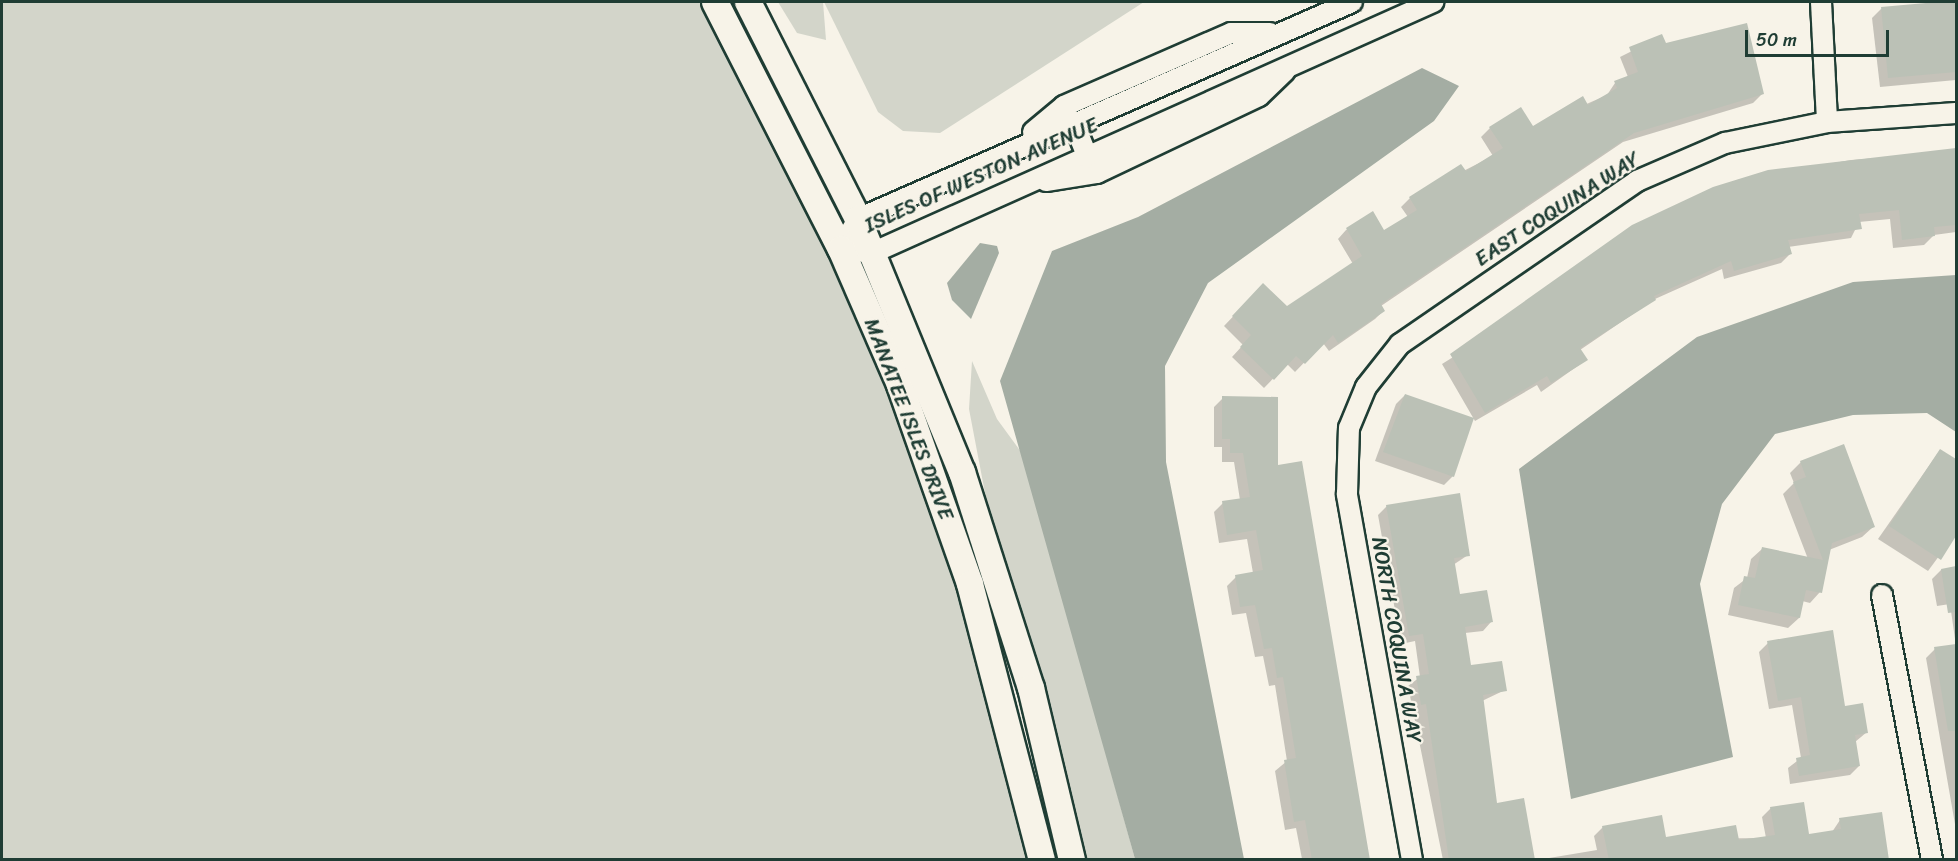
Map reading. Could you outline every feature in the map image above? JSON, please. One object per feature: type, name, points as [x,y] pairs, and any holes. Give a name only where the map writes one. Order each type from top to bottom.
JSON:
[{"type":"street","name":"MANATEE ISLES DRIVE","points":[[715,2],[841,249],[900,385],[970,584],[1042,860]]},
{"type":"street","name":"MANATEE ISLES DRIVE","points":[[748,2],[858,219],[996,568],[1072,860]]},
{"type":"street","name":"ISLES OF WESTON AVENUE","points":[[1352,2],[1279,33],[1197,58],[1073,121],[858,219],[841,249],[872,253],[1214,97],[1433,2]]},
{"type":"street","points":[[1821,2],[1827,122]]},
{"type":"street","points":[[1010,150],[1064,106],[1197,58],[1214,97]]},
{"type":"street","points":[[1022,184],[1097,173],[1259,96],[1294,62]]},
{"type":"street","name":"EAST COQUINA WAY","points":[[1349,428],[1366,387],[1400,344],[1562,228],[1637,181],[1725,142],[1827,122],[1956,113]]},
{"type":"street","points":[[1073,121],[1088,155]]},
{"type":"street","name":"NORTH COQUINA WAY","points":[[1349,428],[1347,494],[1412,860]]},
{"type":"street","points":[[1882,594],[1932,860]]},
{"type":"shaded area","points":[[2,2],[715,2],[900,385],[1042,859],[2,859]]},
{"type":"shaded area","points":[[778,2],[823,2],[826,40],[797,33]]},
{"type":"shaded area","points":[[824,2],[1144,2],[940,133],[903,131],[878,112]]},
{"type":"shaded area","points":[[1422,68],[1459,86],[1434,121],[1208,283],[1165,366],[1166,462],[1244,859],[1135,859],[1000,381],[1052,251],[1138,217]]},
{"type":"shaded area","points":[[980,243],[997,246],[999,253],[971,319],[952,300],[947,283]]},
{"type":"shaded area","points":[[1956,275],[1956,432],[1927,413],[1853,415],[1775,434],[1722,504],[1700,584],[1733,757],[1571,799],[1519,469],[1697,337],[1853,282]]},
{"type":"shaded area","points":[[972,361],[997,419],[1024,456],[1135,859],[1087,859],[985,493],[969,409]]},
{"type":"building","points":[[1956,2],[1956,72],[1888,78],[1881,7]]},
{"type":"building","points":[[1747,23],[1764,94],[1634,133],[1381,304],[1385,311],[1338,343],[1333,335],[1305,364],[1296,356],[1274,380],[1240,347],[1251,335],[1232,316],[1263,283],[1287,306],[1362,256],[1346,228],[1373,211],[1384,230],[1417,210],[1409,197],[1461,164],[1466,171],[1503,148],[1489,127],[1521,107],[1533,126],[1583,96],[1588,105],[1617,88],[1614,81],[1638,72],[1629,47],[1662,34],[1666,43]]},
{"type":"building","points":[[1956,148],[1956,225],[1934,227],[1935,236],[1902,240],[1899,210],[1859,214],[1862,229],[1788,240],[1792,254],[1734,271],[1731,261],[1654,296],[1656,300],[1580,348],[1588,360],[1551,383],[1547,376],[1485,413],[1450,354],[1632,225],[1713,187],[1768,170]]},
{"type":"building","points":[[1405,394],[1474,418],[1454,477],[1383,452]]},
{"type":"building","points":[[1222,396],[1278,397],[1278,465],[1302,461],[1370,860],[1312,860],[1305,820],[1294,822],[1284,760],[1296,758],[1283,677],[1277,678],[1272,648],[1264,649],[1255,605],[1240,607],[1235,575],[1263,570],[1256,530],[1227,535],[1222,501],[1250,497],[1243,453],[1230,453],[1230,439],[1222,439]]},
{"type":"building","points":[[1844,444],[1875,527],[1832,543],[1822,593],[1806,590],[1800,618],[1738,605],[1744,576],[1755,578],[1762,547],[1823,560],[1793,482],[1806,477],[1800,461]]},
{"type":"building","points":[[1940,449],[1956,459],[1956,536],[1941,560],[1889,526]]},
{"type":"building","points":[[1460,493],[1470,556],[1454,558],[1460,594],[1487,590],[1493,622],[1465,627],[1471,665],[1502,661],[1507,691],[1483,695],[1497,803],[1524,798],[1535,860],[1449,860],[1426,704],[1421,705],[1416,676],[1429,674],[1423,634],[1409,636],[1386,505]]},
{"type":"building","points":[[1956,566],[1956,612],[1948,613],[1941,569]]},
{"type":"building","points":[[1833,630],[1845,706],[1863,703],[1868,733],[1855,735],[1860,766],[1799,776],[1796,758],[1810,755],[1801,697],[1778,701],[1767,641]]},
{"type":"building","points":[[1956,644],[1956,731],[1948,731],[1934,647]]},
{"type":"building","points":[[1804,802],[1809,834],[1841,829],[1839,818],[1882,812],[1889,860],[1609,860],[1602,826],[1662,815],[1666,837],[1736,825],[1739,840],[1775,835],[1770,807]]}]
